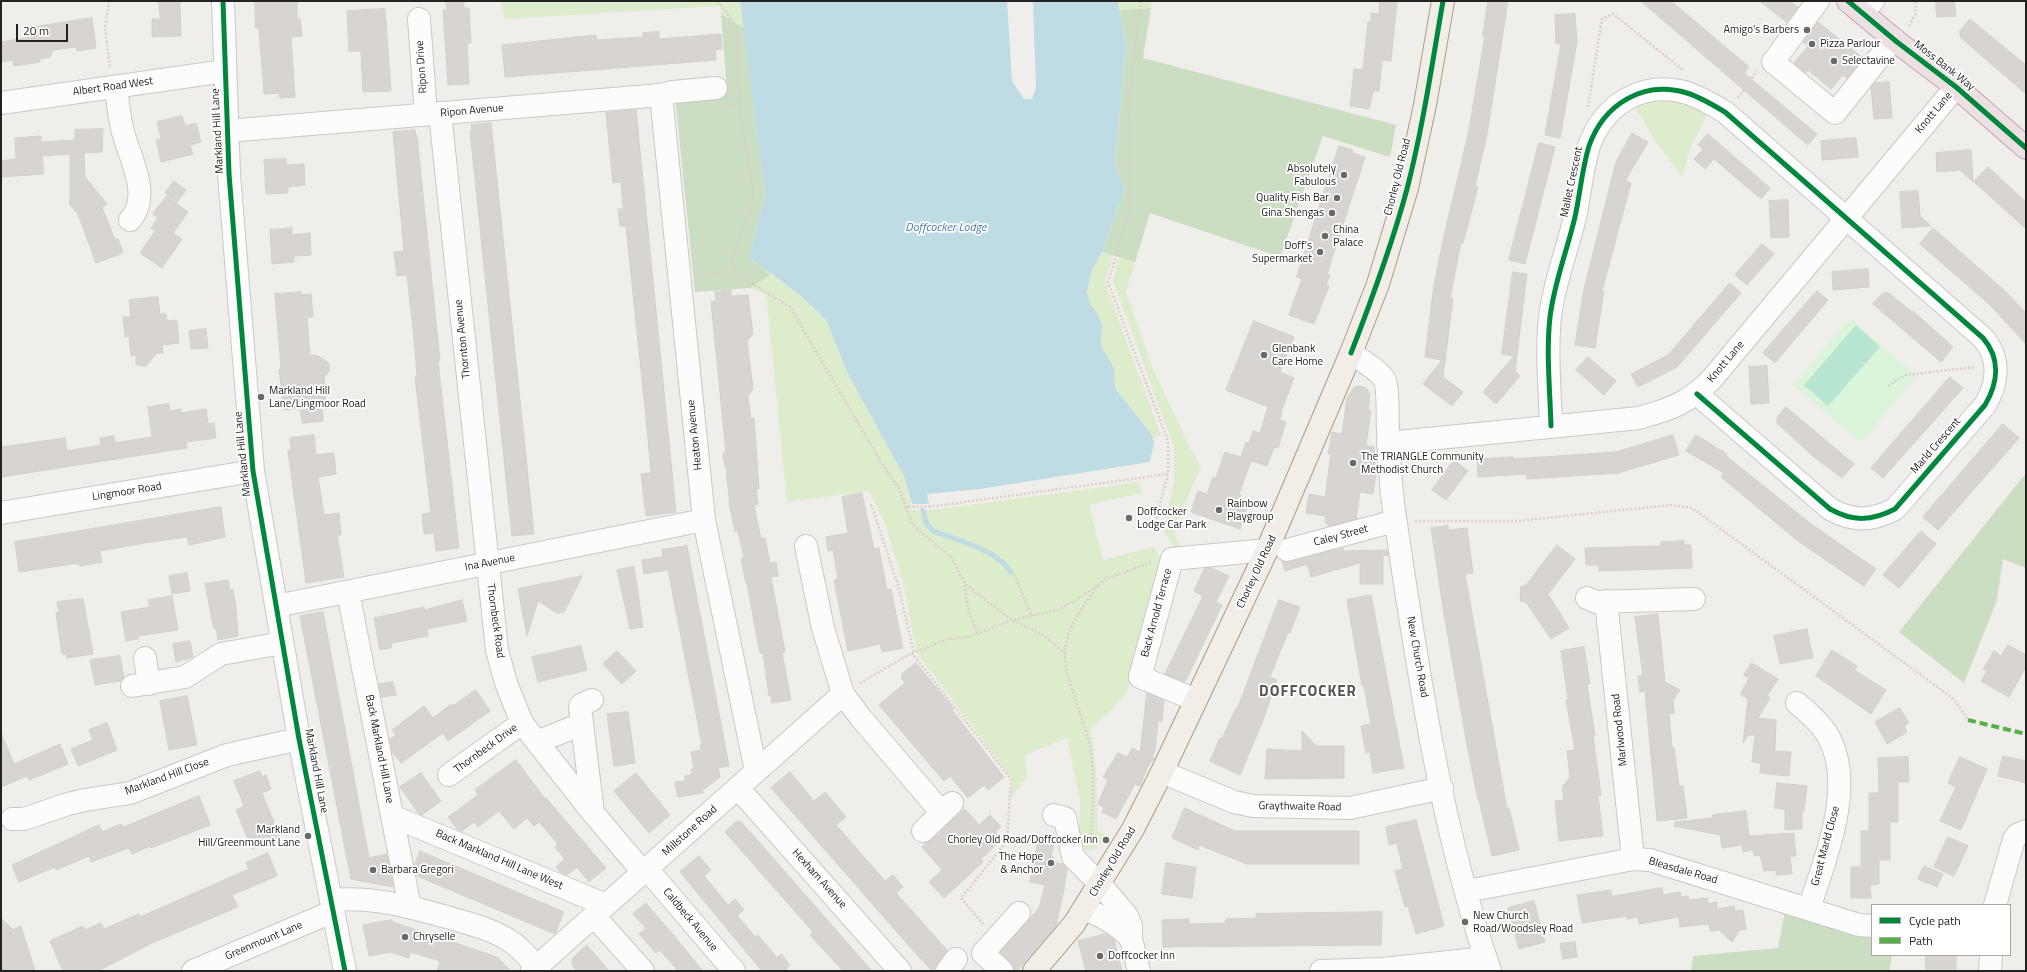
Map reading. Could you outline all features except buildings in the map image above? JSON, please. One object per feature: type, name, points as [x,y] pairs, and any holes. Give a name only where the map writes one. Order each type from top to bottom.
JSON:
[{"type":"highway","name":"Moss Bank Way","points":[[1861,5],[1895,41],[1956,87],[2026,148]]},
{"type":"main road","name":"Chorley Old Road","points":[[1034,971],[1085,909],[1124,846],[1162,772],[1196,700],[1277,550],[1378,284],[1407,188],[1425,105],[1442,1]]},
{"type":"street","name":"Markland Hill Lane","points":[[223,1],[227,131],[253,472],[299,739],[333,905],[344,971]]},
{"type":"street","points":[[1818,1],[1774,63],[1835,113],[1895,41]]},
{"type":"street","name":"Ripon Drive","points":[[419,19],[433,114]]},
{"type":"street","name":"Albert Road West","points":[[1,103],[113,79],[225,71]]},
{"type":"street","points":[[113,79],[121,125],[124,162],[140,187],[140,198],[136,214],[130,220]]},
{"type":"street","name":"Knott Lane","points":[[1388,443],[1639,418],[1676,407],[1697,394],[1711,380],[1846,216],[1956,87]]},
{"type":"street","name":"Ripon Avenue","points":[[227,131],[661,95],[673,92],[716,88]]},
{"type":"street","name":"Mallet Crescent","points":[[1551,426],[1548,343],[1552,303],[1574,219],[1585,161],[1598,127],[1608,111],[1638,94],[1658,89],[1687,93],[1728,114],[1846,216]]},
{"type":"street","name":"Heaton Avenue","points":[[661,95],[704,520],[756,771]]},
{"type":"street","name":"Thornton Avenue","points":[[433,114],[487,564]]},
{"type":"street","name":"Marld Crescent","points":[[1697,394],[1830,509],[1848,518],[1861,519],[1886,514],[1895,509],[1985,405],[1995,386],[1996,365],[1989,345],[1984,338],[1846,216]]},
{"type":"street","name":"New Church Road","points":[[1351,353],[1380,374],[1386,383],[1388,443],[1395,521],[1419,670],[1442,788],[1467,891],[1488,965]]},
{"type":"street","name":"Lingmoor Road","points":[[1,513],[253,472]]},
{"type":"street","name":"Ina Avenue","points":[[276,606],[704,520]]},
{"type":"street","name":"Caley Street","points":[[1277,550],[1395,521]]},
{"type":"street","points":[[806,546],[818,567],[823,628],[843,694],[861,718],[947,808],[923,831]]},
{"type":"street","name":"Back Arnold Terrace","points":[[1196,700],[1140,677],[1172,559],[1277,550]]},
{"type":"street","name":"Thornbeck Road","points":[[487,564],[497,650],[506,683],[522,723],[593,814],[645,871]]},
{"type":"street","name":"Back Markland Hill Lane","points":[[348,592],[410,907]]},
{"type":"street","name":"Marlwood Road","points":[[1633,860],[1597,600],[1694,599]]},
{"type":"street","points":[[145,658],[141,685],[185,677],[221,654],[282,643]]},
{"type":"street","name":"Millstone Road","points":[[536,970],[843,694]]},
{"type":"street","points":[[592,700],[581,705],[580,707],[593,814]]},
{"type":"street","name":"Great Marld Close","points":[[1797,703],[1809,722],[1827,734],[1835,751],[1839,784],[1838,804],[1833,829],[1809,909]]},
{"type":"street","name":"Thornbeck Drive","points":[[449,775],[522,723]]},
{"type":"street","points":[[536,742],[582,724]]},
{"type":"street","name":"Markland Hill Close","points":[[12,819],[24,819],[68,804],[85,800],[130,793],[227,755],[246,749],[299,739]]},
{"type":"street","name":"Graythwaite Road","points":[[1162,772],[1234,802],[1253,806],[1350,808],[1442,788]]},
{"type":"street","name":"Hexham Avenue","points":[[738,788],[900,971]]},
{"type":"street","points":[[1054,815],[1065,818],[1073,857],[1100,884],[1127,916],[1131,926],[1131,939],[1139,971]]},
{"type":"street","name":"Back Markland Hill Lane West","points":[[392,816],[600,911],[643,971]]},
{"type":"street","points":[[1995,904],[2014,839],[2026,831]]},
{"type":"street","name":"Bleasdale Road","points":[[1467,891],[1633,860],[1650,860],[1859,925],[1871,926]]},
{"type":"street","name":"Caldbeck Avenue","points":[[645,871],[734,971]]},
{"type":"street","points":[[333,905],[361,898],[410,907],[476,925],[499,935],[521,949],[536,970]]},
{"type":"street","name":"Greenmount Lane","points":[[193,971],[333,905]]},
{"type":"street","points":[[1085,909],[1116,924],[1131,939]]},
{"type":"street","points":[[1002,971],[982,953],[1019,913]]},
{"type":"street","points":[[1990,971],[1991,956]]},
{"type":"street","points":[[1321,971],[1488,965]]},
{"type":"path","points":[[109,1],[105,29],[113,79]]},
{"type":"path","points":[[718,1],[730,16],[736,37],[739,104],[753,191],[752,207],[733,254],[733,266],[743,278],[790,307],[882,464],[900,490],[911,521],[915,527],[951,557],[966,584],[1012,620],[1042,635],[1065,653]]},
{"type":"path","points":[[1141,1],[1129,99],[1130,210],[1108,282],[1168,441],[1168,474],[1155,523]]},
{"type":"path","points":[[1895,41],[1913,21],[1916,1]]},
{"type":"path","points":[[1598,127],[1587,114],[1602,19],[1613,14],[1689,76],[1687,93]]},
{"type":"path","points":[[1728,114],[1752,75],[1758,70],[1774,63]]},
{"type":"path","points":[[681,297],[697,279],[703,275],[731,275],[738,272]]},
{"type":"path","points":[[1888,386],[1905,375],[1996,365]]},
{"type":"path","points":[[906,506],[936,506],[1168,474]]},
{"type":"path","points":[[871,504],[898,585],[913,653],[1011,779],[1008,841],[961,898],[987,930]]},
{"type":"path","points":[[1395,521],[1516,521],[1672,505],[1692,508],[1954,699],[1968,720]]},
{"type":"path","points":[[843,694],[913,653],[948,639],[969,637],[1012,620],[1057,610],[1075,601],[1108,578],[1148,562],[1172,559]]},
{"type":"path","points":[[1014,576],[1032,616]]},
{"type":"path","points":[[1091,849],[1094,775],[1091,754],[1066,667],[1065,653],[1071,630],[1080,611],[1101,583]]},
{"type":"path","points":[[966,584],[968,612],[977,633]]},
{"type":"green space","points":[[502,1],[740,1],[744,28],[721,14],[720,6],[504,19]]},
{"type":"green space","points":[[1118,1],[1152,1],[1151,8],[1120,10]]},
{"type":"green space","points":[[1151,8],[1143,58],[1396,125],[1390,157],[1323,136],[1280,257],[1150,213],[1135,262],[1102,252],[1125,189],[1115,165],[1126,44],[1120,10]]},
{"type":"green space","points":[[721,14],[744,28],[765,195],[749,257],[771,274],[750,288],[695,292],[675,96],[727,92]]},
{"type":"green space","points":[[1660,99],[1681,101],[1709,112],[1691,146],[1682,177],[1656,142],[1633,104]]},
{"type":"green space","points":[[1102,252],[1113,256],[1105,282],[1161,435],[1153,439],[1151,434],[1115,388],[1114,368],[1101,345],[1102,325],[1098,314],[1090,304],[1087,293],[1091,272]]},
{"type":"green space","points":[[1119,258],[1135,262],[1126,292],[1153,369],[1190,448],[1201,467],[1175,526],[1176,539],[1184,550],[1182,555],[1169,540],[1164,531],[1174,481],[1174,447],[1113,281]]},
{"type":"green space","points":[[771,274],[800,295],[826,320],[848,374],[904,476],[912,510],[933,510],[1140,482],[1142,493],[1089,505],[1103,560],[1154,547],[1165,566],[1136,670],[1126,693],[1112,710],[1091,728],[1096,769],[1098,831],[1106,835],[1097,849],[1078,852],[1080,801],[1067,738],[1025,755],[1027,776],[1011,799],[1012,779],[916,652],[904,586],[885,524],[869,491],[787,502],[766,294],[750,288]]},
{"type":"green space","points":[[1850,318],[1917,376],[1861,442],[1793,385]]},
{"type":"green space","points":[[1856,325],[1880,347],[1828,406],[1804,385]]},
{"type":"green space","points":[[2026,473],[2026,568],[2003,559],[1997,600],[1964,683],[1899,632]]},
{"type":"green space","points":[[1785,911],[1871,934],[1871,956],[1892,956],[1889,971],[1691,971],[1693,956],[1778,948]]},
{"type":"water","name":"Doffcocker Lodge","points":[[740,1],[1007,1],[1012,81],[1024,99],[1032,99],[1036,88],[1033,1],[1118,1],[1126,44],[1115,165],[1125,189],[1102,252],[1091,272],[1087,293],[1090,304],[1098,314],[1102,325],[1101,345],[1114,368],[1115,388],[1151,434],[1154,443],[1150,462],[980,489],[927,494],[929,504],[912,504],[904,476],[848,374],[826,320],[800,295],[749,257],[765,195]]},
{"type":"waterway","points":[[923,510],[926,523],[933,531],[965,542],[987,552],[996,557],[1011,572]]},
{"type":"marked path","points":[[1968,720],[2026,734]]},
{"type":"cycle path","points":[[223,1],[229,174],[253,471],[299,739],[345,971]]},
{"type":"cycle path","points":[[1351,353],[1381,272],[1407,189],[1423,119],[1443,1]]},
{"type":"cycle path","points":[[1848,1],[1897,42],[1956,87],[2026,148]]},
{"type":"cycle path","points":[[1551,426],[1548,358],[1550,317],[1558,279],[1575,217],[1589,146],[1604,118],[1615,107],[1627,99],[1641,93],[1655,90],[1671,90],[1687,93],[1702,99],[1725,112],[1983,338],[1993,354],[1996,371],[1993,388],[1985,405],[1895,509],[1870,518],[1855,518],[1830,509],[1697,394]]},
{"type":"place","name":"Amigo's Barbers","points":[[1807,30]]},
{"type":"place","name":"Pizza Parlour","points":[[1812,44]]},
{"type":"place","name":"Selectavine","points":[[1834,61]]},
{"type":"place","name":"Absolutely Fabulous","points":[[1344,175]]},
{"type":"place","name":"Quality Fish Bar","points":[[1337,198]]},
{"type":"place","name":"Gina Shengas","points":[[1332,213]]},
{"type":"place","name":"China Palace","points":[[1325,236]]},
{"type":"place","name":"Doff's Supermarket","points":[[1320,252]]},
{"type":"place","name":"Glenbank Care Home","points":[[1264,355]]},
{"type":"place","name":"Markland Hill Lane/Lingmoor Road","points":[[261,397]]},
{"type":"place","name":"The TRIANGLE Community Methodist Church","points":[[1353,463]]},
{"type":"place","name":"Rainbow Playgroup","points":[[1219,510]]},
{"type":"place","name":"Doffcocker Lodge Car Park","points":[[1129,518]]},
{"type":"place","name":"Markland Hill/Greenmount Lane","points":[[308,836]]},
{"type":"place","name":"Chorley Old Road/Doffcocker Inn","points":[[1106,840]]},
{"type":"place","name":"The Hope & Anchor","points":[[1051,863]]},
{"type":"place","name":"Barbara Gregori","points":[[373,870]]},
{"type":"place","name":"New Church Road/Woodsley Road","points":[[1465,922]]},
{"type":"place","name":"Chryselle","points":[[405,937]]},
{"type":"place","name":"Doffcocker Inn","points":[[1100,956]]},
{"type":"district","name":"DOFFCOCKER","points":[[1308,692]]}]
